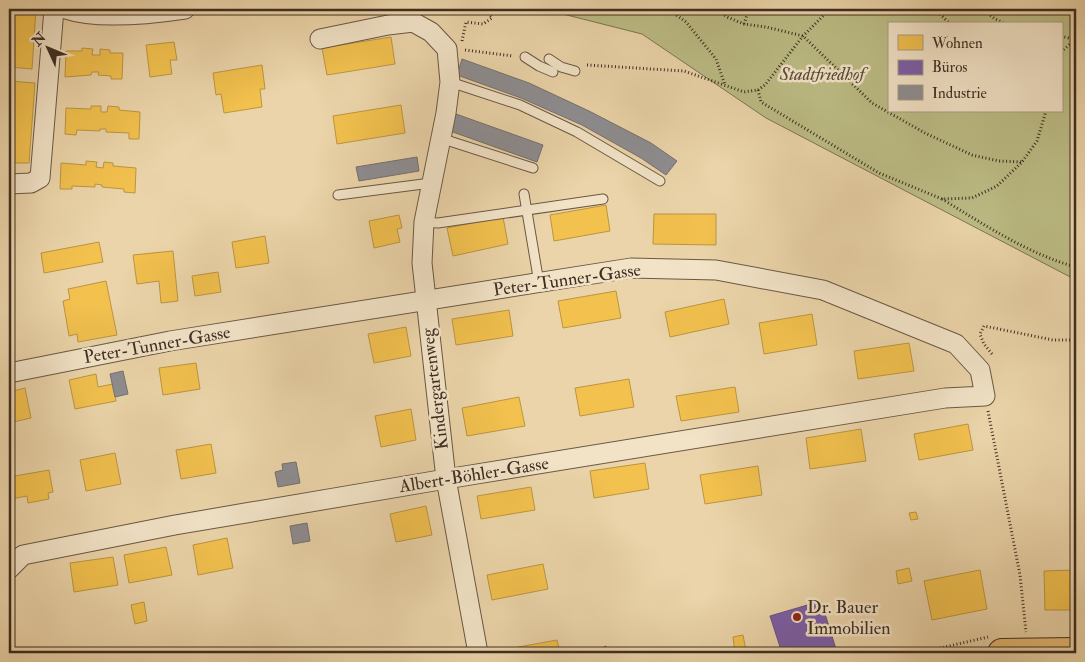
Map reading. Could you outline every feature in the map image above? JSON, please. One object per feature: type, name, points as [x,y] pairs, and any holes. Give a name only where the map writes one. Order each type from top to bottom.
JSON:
[{"type":"main road","points":[[1015,652],[1076,652]]},
{"type":"street","points":[[9,184],[31,183],[40,178],[54,9]]},
{"type":"street","points":[[66,9],[78,13],[147,15],[184,9]]},
{"type":"street","points":[[320,39],[413,22],[431,32],[447,49],[450,82],[424,222],[422,263],[424,301]]},
{"type":"street","name":"Peter-Tunner-Gasse","points":[[9,373],[170,342],[631,268],[706,270],[823,290],[956,344],[980,370],[985,396]]},
{"type":"street","name":"Kindergartenweg","points":[[424,301],[446,479],[478,653]]},
{"type":"street","name":"Albert-Böhler-Gasse","points":[[9,569],[23,555],[175,525],[945,398],[985,396]]},
{"type":"lane","points":[[525,57],[552,72]]},
{"type":"lane","points":[[549,59],[562,67],[579,68]]},
{"type":"lane","points":[[450,82],[520,105],[577,132],[660,181]]},
{"type":"lane","points":[[440,138],[533,168]]},
{"type":"lane","points":[[338,195],[431,183]]},
{"type":"lane","points":[[524,194],[539,283]]},
{"type":"lane","points":[[424,222],[438,223],[603,200]]},
{"type":"path","points":[[486,9],[492,18],[483,24],[466,22],[461,50],[525,57]]},
{"type":"path","points":[[668,9],[686,22],[716,59],[725,86]]},
{"type":"path","points":[[716,9],[744,24],[766,26],[803,36],[872,103],[925,133],[972,155],[999,161],[1022,162]]},
{"type":"path","points":[[744,24],[749,9]]},
{"type":"path","points":[[579,68],[684,71],[744,92],[758,90],[765,85],[803,36],[830,9]]},
{"type":"path","points":[[935,9],[948,22]]},
{"type":"path","points":[[982,9],[995,20],[1000,22]]},
{"type":"path","points":[[1062,36],[1076,39]]},
{"type":"path","points":[[1062,51],[1076,39]]},
{"type":"path","points":[[758,90],[761,102],[816,137],[879,173],[942,199],[1005,237],[1057,262],[1076,266]]},
{"type":"path","points":[[942,199],[972,198],[996,186],[1022,162],[1037,141],[1046,112]]},
{"type":"path","points":[[994,357],[984,344],[980,334],[984,326],[1053,340],[1076,340]]},
{"type":"path","points":[[985,396],[1020,575],[1015,652]]},
{"type":"green space","name":"Stadtfriedhof","points":[[517,9],[1076,9],[1076,280],[766,118],[642,34],[551,11]]},
{"type":"building: Wohnen","points":[[9,9],[36,9],[32,69],[9,67]]},
{"type":"building: Wohnen","points":[[391,37],[395,64],[327,75],[322,48]]},
{"type":"building: Wohnen","points":[[174,42],[177,60],[170,60],[172,74],[150,77],[146,45]]},
{"type":"building: Wohnen","points":[[82,48],[93,49],[92,55],[100,55],[100,49],[110,50],[110,53],[123,53],[122,79],[111,79],[111,76],[98,75],[99,72],[92,72],[91,75],[65,77],[66,51],[82,51]]},
{"type":"building: Wohnen","points":[[262,65],[265,89],[260,89],[262,107],[224,113],[221,94],[216,95],[213,73]]},
{"type":"building: Wohnen","points":[[9,81],[35,83],[29,163],[9,163]]},
{"type":"building: Wohnen","points":[[401,105],[405,133],[337,144],[333,116]]},
{"type":"building: Wohnen","points":[[91,106],[101,106],[101,112],[107,112],[108,106],[119,107],[119,110],[140,112],[139,139],[129,139],[129,133],[106,132],[106,129],[100,129],[100,131],[77,130],[76,135],[65,134],[66,108],[91,109]]},
{"type":"building: Wohnen","points":[[86,161],[97,162],[96,167],[103,168],[104,162],[113,163],[113,166],[136,168],[135,193],[95,184],[95,187],[72,186],[72,189],[60,189],[61,163],[86,165]]},
{"type":"building: Wohnen","points":[[606,205],[610,231],[554,241],[550,215]]},
{"type":"building: Wohnen","points":[[654,214],[716,214],[716,245],[653,244]]},
{"type":"building: Wohnen","points":[[399,215],[402,228],[397,229],[400,242],[374,248],[369,221]]},
{"type":"building: Wohnen","points":[[503,217],[508,244],[453,256],[447,228]]},
{"type":"building: Wohnen","points":[[265,236],[269,263],[236,268],[232,242]]},
{"type":"building: Wohnen","points":[[99,242],[103,262],[44,273],[41,253]]},
{"type":"building: Wohnen","points":[[173,251],[178,301],[161,303],[159,281],[137,284],[133,255]]},
{"type":"building: Wohnen","points":[[218,272],[221,292],[195,296],[192,276]]},
{"type":"building: Wohnen","points":[[106,281],[117,335],[78,342],[77,334],[69,336],[63,301],[70,299],[68,289]]},
{"type":"building: Wohnen","points":[[616,291],[621,318],[563,328],[558,301]]},
{"type":"building: Wohnen","points":[[724,299],[729,324],[670,337],[665,312]]},
{"type":"building: Wohnen","points":[[509,310],[513,336],[456,345],[452,319]]},
{"type":"building: Wohnen","points":[[812,314],[817,345],[764,354],[759,323]]},
{"type":"building: Wohnen","points":[[406,327],[411,356],[374,363],[368,334]]},
{"type":"building: Wohnen","points":[[909,343],[914,371],[858,379],[854,351]]},
{"type":"building: Wohnen","points":[[196,363],[200,389],[163,395],[159,368]]},
{"type":"building: Wohnen","points":[[96,374],[98,387],[113,384],[116,401],[75,409],[69,380]]},
{"type":"building: Wohnen","points":[[629,379],[634,407],[580,416],[575,388]]},
{"type":"building: Wohnen","points":[[735,387],[739,412],[681,421],[676,396]]},
{"type":"building: Wohnen","points":[[25,388],[31,418],[9,423],[9,392]]},
{"type":"building: Wohnen","points":[[519,397],[525,426],[467,436],[462,408]]},
{"type":"building: Wohnen","points":[[411,409],[416,440],[381,447],[375,416]]},
{"type":"building: Wohnen","points":[[968,424],[973,450],[919,460],[914,434]]},
{"type":"building: Wohnen","points":[[861,429],[866,461],[810,469],[806,438]]},
{"type":"building: Wohnen","points":[[211,444],[216,473],[181,479],[176,450]]},
{"type":"building: Wohnen","points":[[115,453],[121,484],[86,491],[80,460]]},
{"type":"building: Wohnen","points":[[645,463],[649,489],[594,498],[590,471]]},
{"type":"building: Wohnen","points":[[758,466],[762,495],[705,504],[700,475]]},
{"type":"building: Wohnen","points":[[49,470],[53,492],[48,493],[49,499],[28,503],[27,496],[11,499],[9,477]]},
{"type":"building: Wohnen","points":[[531,487],[535,510],[481,519],[477,496]]},
{"type":"building: Wohnen","points":[[426,506],[432,535],[396,542],[390,514]]},
{"type":"building: Wohnen","points":[[916,512],[918,519],[911,520],[909,513]]},
{"type":"building: Wohnen","points":[[227,538],[233,568],[198,575],[193,545]]},
{"type":"building: Wohnen","points":[[166,547],[172,575],[129,583],[124,555]]},
{"type":"building: Wohnen","points":[[113,557],[118,585],[74,592],[70,563]]},
{"type":"building: Wohnen","points":[[543,564],[548,589],[492,600],[487,575]]},
{"type":"building: Wohnen","points":[[909,568],[912,581],[898,584],[896,571]]},
{"type":"building: Wohnen","points":[[980,570],[987,609],[932,620],[924,581]]},
{"type":"building: Wohnen","points":[[1076,570],[1076,610],[1045,610],[1044,571]]},
{"type":"building: Wohnen","points":[[144,602],[147,621],[135,624],[131,605]]},
{"type":"building: Wohnen","points":[[743,635],[746,651],[735,653],[733,637]]},
{"type":"building: Wohnen","points":[[557,640],[560,653],[502,653],[502,650]]},
{"type":"building: Büros","points":[[821,601],[836,649],[821,653],[782,653],[770,616]]},
{"type":"building: Industrie","points":[[462,59],[529,83],[589,111],[651,143],[677,161],[666,175],[641,158],[582,125],[521,98],[457,75]]},
{"type":"building: Industrie","points":[[456,114],[543,145],[537,162],[450,131]]},
{"type":"building: Industrie","points":[[417,157],[419,171],[359,181],[356,167]]},
{"type":"building: Industrie","points":[[123,371],[128,394],[115,397],[110,374]]},
{"type":"building: Industrie","points":[[296,462],[300,483],[278,487],[275,472],[283,470],[282,464]]},
{"type":"building: Industrie","points":[[307,523],[310,541],[293,544],[290,526]]},
{"type":"building: Industrie","points":[[606,646],[609,653],[590,653]]},
{"type":"place","name":"Dr. Bauer Immobilien","points":[[797,617]]}]
